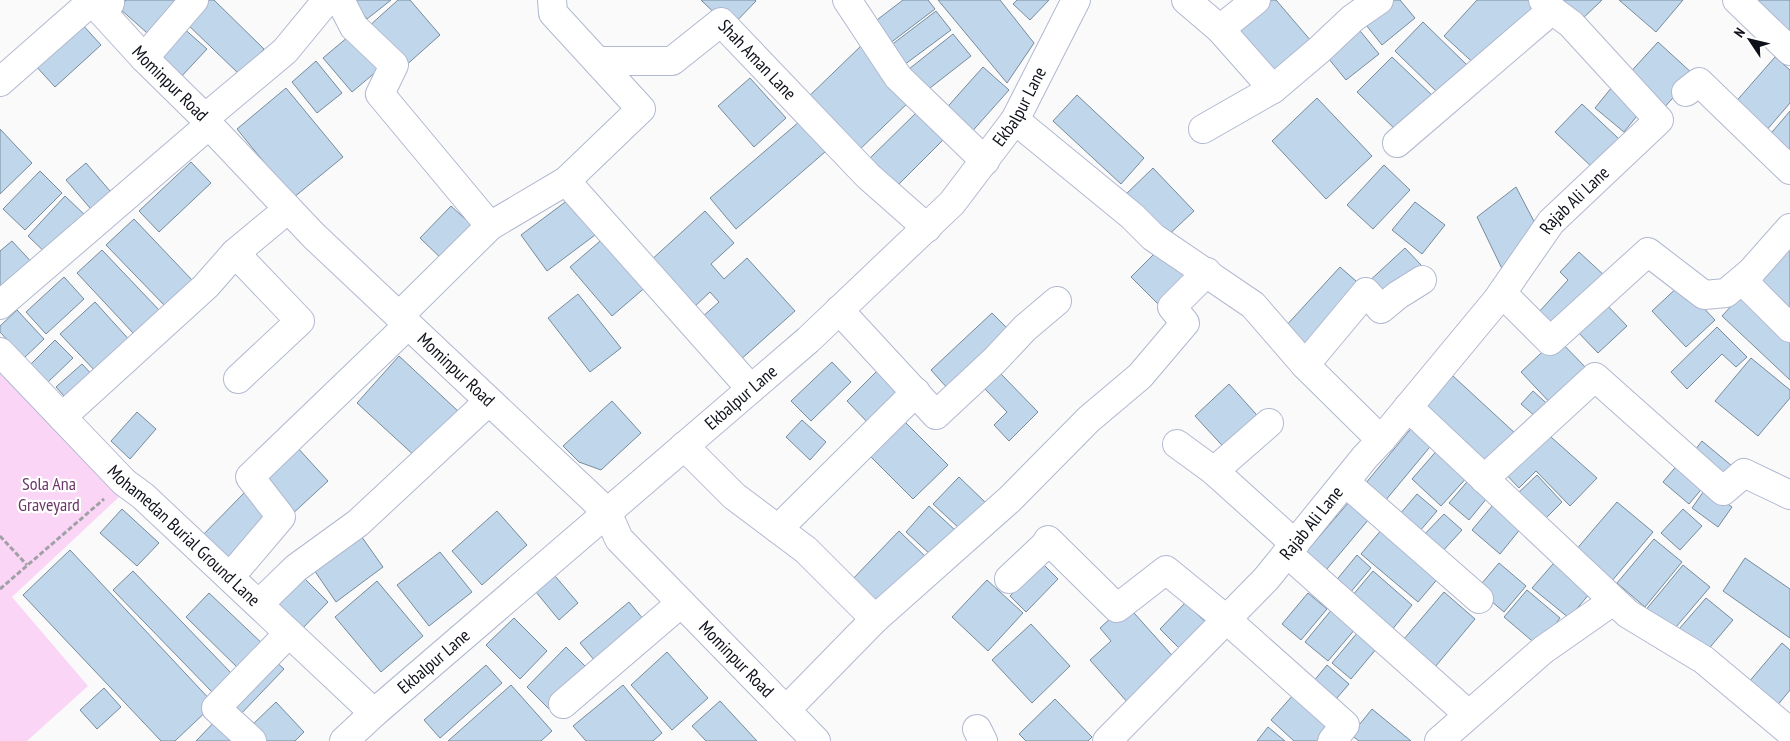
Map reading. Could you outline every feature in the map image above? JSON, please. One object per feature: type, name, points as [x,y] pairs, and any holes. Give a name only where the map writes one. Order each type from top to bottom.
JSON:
[{"type":"street","points":[[0,82],[99,0]]},
{"type":"street","name":"Mominpur Road","points":[[99,0],[144,58],[314,236],[607,512],[619,540],[816,741]]},
{"type":"street","points":[[144,58],[194,0]]},
{"type":"street","points":[[0,305],[285,51],[327,0]]},
{"type":"street","points":[[340,0],[354,27],[394,66],[380,94],[490,226]]},
{"type":"street","points":[[230,577],[281,517],[250,477],[403,320],[490,226],[566,181],[641,109],[552,12],[552,0]]},
{"type":"street","points":[[847,0],[898,77],[985,161]]},
{"type":"street","name":"Ekbalpur Lane","points":[[344,741],[371,725],[607,512],[808,340],[952,203],[1016,120],[1076,0]]},
{"type":"street","points":[[1186,0],[1220,29],[1273,89]]},
{"type":"street","points":[[1220,29],[1256,0]]},
{"type":"street","points":[[1204,129],[1273,89],[1320,50],[1353,18],[1378,0]]},
{"type":"street","points":[[1737,0],[1790,50]]},
{"type":"street","points":[[1397,143],[1548,5]]},
{"type":"street","name":"Rajab Ali Lane","points":[[1107,741],[1266,579],[1502,293],[1551,222],[1660,120],[1571,24],[1548,5]]},
{"type":"street","name":"Shah Aman Lane","points":[[597,61],[672,61],[721,22],[868,176],[927,228]]},
{"type":"street","points":[[1686,92],[1699,82],[1790,170]]},
{"type":"street","points":[[1016,120],[1132,216],[1153,237],[1253,305],[1305,365],[1381,440]]},
{"type":"street","points":[[566,181],[750,389]]},
{"type":"street","points":[[62,417],[206,286],[235,253],[288,208]]},
{"type":"street","points":[[1502,293],[1550,341],[1648,252],[1704,295],[1726,293],[1751,272],[1790,228]]},
{"type":"street","points":[[235,253],[300,321],[238,379]]},
{"type":"street","points":[[786,710],[875,619],[1010,499],[1089,419],[1140,376],[1185,323],[1172,307],[1207,272]]},
{"type":"street","points":[[1751,272],[1746,284],[1790,328]]},
{"type":"street","points":[[1305,365],[1366,292],[1381,309],[1398,295],[1422,280]]},
{"type":"street","points":[[839,310],[936,415],[994,362],[1025,328],[1057,301]]},
{"type":"street","name":"Mohamedan Burial Ground Lane","points":[[0,352],[124,482],[143,496],[289,633],[371,725]]},
{"type":"street","points":[[1484,479],[1596,377],[1723,491],[1744,473],[1790,495]]},
{"type":"street","points":[[778,529],[916,392]]},
{"type":"street","points":[[259,604],[296,568],[358,523],[489,401]]},
{"type":"street","points":[[1408,406],[1628,614],[1704,660],[1790,732]]},
{"type":"street","points":[[1214,471],[1269,422]]},
{"type":"street","points":[[1178,444],[1214,471],[1291,549],[1468,714]]},
{"type":"street","points":[[684,446],[734,496],[806,550],[875,619]]},
{"type":"street","points":[[1345,482],[1479,599]]},
{"type":"street","points":[[1009,580],[1048,540],[1117,608],[1166,570],[1226,620],[1344,726],[1332,741]]},
{"type":"street","points":[[1439,741],[1543,650],[1614,601]]},
{"type":"street","points":[[563,704],[681,603]]},
{"type":"street","points":[[252,741],[216,708],[289,633]]},
{"type":"path","points":[[0,589],[124,482]]},
{"type":"path","points":[[0,536],[27,565]]},
{"type":"green space","name":"Sola Ana Graveyard","points":[[0,371],[119,497],[12,597],[88,686],[27,741],[0,741]]},
{"type":"building","points":[[126,0],[191,0],[155,40],[119,8]]},
{"type":"building","points":[[207,0],[214,0],[264,49],[239,74],[185,22]]},
{"type":"building","points":[[353,0],[391,0],[367,19]]},
{"type":"building","points":[[398,0],[410,0],[440,35],[403,68],[368,27]]},
{"type":"building","points":[[701,0],[755,0],[756,1],[730,28]]},
{"type":"building","points":[[903,0],[928,0],[935,9],[885,47],[869,26]]},
{"type":"building","points":[[938,0],[1000,0],[1034,43],[1007,83]]},
{"type":"building","points":[[1017,0],[1049,0],[1030,20],[1013,4]]},
{"type":"building","points":[[1263,0],[1276,0],[1312,42],[1273,76],[1231,27]]},
{"type":"building","points":[[1386,0],[1400,0],[1415,18],[1382,45],[1362,20]]},
{"type":"building","points":[[1477,0],[1530,0],[1537,7],[1480,69],[1444,36]]},
{"type":"building","points":[[1558,0],[1602,0],[1579,22]]},
{"type":"building","points":[[1619,0],[1683,0],[1656,32]]},
{"type":"building","points":[[1741,0],[1790,0],[1790,33]]},
{"type":"building","points":[[936,11],[951,30],[900,68],[886,49]]},
{"type":"building","points":[[80,22],[101,45],[55,87],[34,64]]},
{"type":"building","points":[[1423,22],[1468,66],[1440,95],[1395,51]]},
{"type":"building","points":[[181,26],[207,49],[180,78],[154,55]]},
{"type":"building","points":[[1356,26],[1379,54],[1346,80],[1324,53]]},
{"type":"building","points":[[355,31],[384,65],[352,92],[323,58]]},
{"type":"building","points":[[953,34],[971,56],[921,95],[904,73]]},
{"type":"building","points":[[1658,42],[1694,75],[1661,111],[1625,78]]},
{"type":"building","points":[[863,44],[914,97],[854,155],[803,102]]},
{"type":"building","points":[[1392,57],[1436,99],[1402,136],[1357,92]]},
{"type":"building","points":[[1775,57],[1790,70],[1790,103],[1765,132],[1733,105]]},
{"type":"building","points":[[316,61],[342,93],[317,113],[292,82]]},
{"type":"building","points":[[983,67],[1009,90],[968,136],[942,113]]},
{"type":"building","points":[[750,78],[786,118],[754,147],[718,106]]},
{"type":"building","points":[[1612,87],[1641,111],[1624,132],[1595,108]]},
{"type":"building","points":[[286,88],[343,157],[293,198],[237,129]]},
{"type":"building","points":[[1077,95],[1144,158],[1121,184],[1053,121]]},
{"type":"building","points":[[1317,98],[1372,156],[1326,199],[1272,141]]},
{"type":"building","points":[[1582,104],[1620,140],[1594,169],[1555,132]]},
{"type":"building","points":[[919,110],[946,137],[890,193],[863,165]]},
{"type":"building","points":[[1790,111],[1790,158],[1767,138]]},
{"type":"building","points":[[799,122],[825,152],[736,229],[710,198]]},
{"type":"building","points":[[0,129],[32,163],[0,194]]},
{"type":"building","points":[[191,162],[211,183],[159,232],[139,211]]},
{"type":"building","points":[[86,163],[116,198],[96,215],[66,180]]},
{"type":"building","points":[[1384,165],[1410,190],[1373,229],[1347,205]]},
{"type":"building","points":[[1153,168],[1194,211],[1162,241],[1122,198]]},
{"type":"building","points":[[40,171],[62,193],[25,230],[3,209]]},
{"type":"building","points":[[1516,187],[1539,231],[1506,277],[1477,217]]},
{"type":"building","points":[[65,196],[89,219],[52,259],[28,236]]},
{"type":"building","points":[[568,200],[595,235],[547,271],[521,235]]},
{"type":"building","points":[[1415,202],[1445,225],[1422,254],[1392,230]]},
{"type":"building","points":[[451,206],[477,230],[446,263],[420,238]]},
{"type":"building","points":[[705,211],[734,243],[711,264],[724,279],[747,258],[795,311],[739,361],[701,318],[719,302],[710,292],[692,309],[649,262]]},
{"type":"building","points":[[134,219],[192,280],[165,306],[106,245]]},
{"type":"building","points":[[606,236],[648,285],[612,316],[570,267]]},
{"type":"building","points":[[12,241],[36,267],[0,299],[0,251]]},
{"type":"building","points":[[1163,245],[1196,278],[1164,310],[1131,277]]},
{"type":"building","points":[[1790,245],[1790,322],[1752,283]]},
{"type":"building","points":[[1405,248],[1422,266],[1381,303],[1365,285]]},
{"type":"building","points":[[102,250],[159,310],[134,334],[77,273]]},
{"type":"building","points":[[1579,252],[1606,277],[1557,331],[1538,313],[1568,280],[1560,272]]},
{"type":"building","points":[[1340,267],[1364,288],[1308,350],[1284,328]]},
{"type":"building","points":[[64,277],[84,299],[46,334],[26,312]]},
{"type":"building","points":[[1681,284],[1715,320],[1686,347],[1652,311]]},
{"type":"building","points":[[1745,291],[1790,334],[1790,380],[1722,316]]},
{"type":"building","points":[[578,294],[621,348],[590,372],[548,318]]},
{"type":"building","points":[[1603,301],[1627,326],[1598,353],[1574,328]]},
{"type":"building","points":[[95,302],[133,344],[99,375],[60,334]]},
{"type":"building","points":[[17,310],[44,339],[24,358],[0,332],[0,326]]},
{"type":"building","points":[[992,313],[1011,332],[949,390],[931,370]]},
{"type":"building","points":[[1717,327],[1747,357],[1736,367],[1722,354],[1687,389],[1671,372]]},
{"type":"building","points":[[1557,338],[1590,372],[1554,407],[1521,372]]},
{"type":"building","points":[[55,340],[73,358],[48,382],[31,364]]},
{"type":"building","points":[[399,356],[459,412],[417,458],[357,403]]},
{"type":"building","points":[[1751,358],[1790,390],[1790,398],[1758,436],[1715,401]]},
{"type":"building","points":[[832,362],[851,382],[811,421],[791,401]]},
{"type":"building","points":[[82,364],[98,381],[72,405],[56,387]]},
{"type":"building","points":[[877,371],[902,398],[872,427],[847,401]]},
{"type":"building","points":[[1001,374],[1038,412],[1009,441],[994,425],[1007,412],[985,389]]},
{"type":"building","points":[[1453,376],[1517,435],[1483,471],[1419,412]]},
{"type":"building","points":[[1229,384],[1264,423],[1230,454],[1195,416]]},
{"type":"building","points":[[1533,391],[1554,410],[1543,423],[1521,404]]},
{"type":"building","points":[[612,401],[641,433],[601,470],[579,462],[563,446]]},
{"type":"building","points":[[137,412],[156,429],[130,459],[111,441]]},
{"type":"building","points":[[901,418],[948,465],[913,499],[866,452]]},
{"type":"building","points":[[802,420],[826,442],[810,460],[786,437]]},
{"type":"building","points":[[1414,425],[1434,442],[1385,501],[1365,484]]},
{"type":"building","points":[[1542,429],[1597,478],[1570,506],[1536,471],[1519,488],[1500,468]]},
{"type":"building","points":[[1702,441],[1738,471],[1723,488],[1688,459]]},
{"type":"building","points":[[296,446],[328,481],[289,517],[257,481]]},
{"type":"building","points":[[1440,447],[1470,474],[1441,506],[1412,479]]},
{"type":"building","points":[[1679,463],[1705,485],[1689,504],[1663,482]]},
{"type":"building","points":[[1537,475],[1562,502],[1541,523],[1515,496]]},
{"type":"building","points":[[1472,476],[1492,492],[1469,520],[1449,503]]},
{"type":"building","points":[[959,477],[985,502],[960,529],[933,504]]},
{"type":"building","points":[[1706,488],[1732,507],[1718,527],[1692,508]]},
{"type":"building","points":[[246,491],[276,521],[229,569],[199,539]]},
{"type":"building","points":[[1417,494],[1437,511],[1419,532],[1399,515]]},
{"type":"building","points":[[1498,499],[1526,522],[1500,554],[1472,530]]},
{"type":"building","points":[[1349,502],[1369,519],[1321,576],[1300,559]]},
{"type":"building","points":[[1617,502],[1653,532],[1606,588],[1569,558]]},
{"type":"building","points":[[929,506],[956,531],[932,556],[906,532]]},
{"type":"building","points":[[122,509],[159,543],[137,566],[100,533]]},
{"type":"building","points":[[1683,509],[1702,526],[1680,550],[1661,533]]},
{"type":"building","points":[[497,511],[527,545],[482,585],[452,551]]},
{"type":"building","points":[[1444,514],[1462,530],[1440,554],[1422,537]]},
{"type":"building","points":[[1383,528],[1440,576],[1418,602],[1361,554]]},
{"type":"building","points":[[899,531],[929,560],[877,613],[848,584]]},
{"type":"building","points":[[359,533],[383,567],[336,602],[312,567]]},
{"type":"building","points":[[1654,539],[1682,562],[1645,607],[1617,583]]},
{"type":"building","points":[[70,550],[214,704],[175,741],[161,741],[23,595]]},
{"type":"building","points":[[440,552],[472,592],[429,626],[397,585]]},
{"type":"building","points":[[1357,555],[1371,568],[1344,600],[1330,588]]},
{"type":"building","points":[[1560,556],[1596,586],[1569,618],[1532,588]]},
{"type":"building","points":[[1745,558],[1790,589],[1790,638],[1723,591]]},
{"type":"building","points":[[1042,563],[1058,579],[1026,612],[1010,596]]},
{"type":"building","points":[[1499,563],[1526,586],[1504,612],[1477,589]]},
{"type":"building","points":[[1683,565],[1710,587],[1670,634],[1644,612]]},
{"type":"building","points":[[133,571],[232,674],[213,693],[113,590]]},
{"type":"building","points":[[1373,571],[1412,605],[1387,636],[1347,602]]},
{"type":"building","points":[[299,573],[328,602],[298,633],[269,605]]},
{"type":"building","points":[[555,576],[578,603],[559,620],[536,592]]},
{"type":"building","points":[[987,580],[1023,613],[988,651],[952,617]]},
{"type":"building","points":[[377,581],[423,636],[381,672],[335,617]]},
{"type":"building","points":[[1527,590],[1560,618],[1538,646],[1504,617]]},
{"type":"building","points":[[1444,592],[1475,619],[1430,673],[1398,646]]},
{"type":"building","points":[[209,593],[267,648],[243,673],[186,617]]},
{"type":"building","points":[[1308,593],[1327,609],[1301,640],[1282,624]]},
{"type":"building","points":[[1706,598],[1733,620],[1706,652],[1679,629]]},
{"type":"building","points":[[629,602],[649,626],[600,667],[580,643]]},
{"type":"building","points":[[1185,603],[1210,626],[1184,653],[1160,629]]},
{"type":"building","points":[[1126,604],[1177,661],[1129,704],[1090,660],[1111,641],[1100,628]]},
{"type":"building","points":[[1333,608],[1356,628],[1328,661],[1305,642]]},
{"type":"building","points":[[514,618],[547,651],[520,679],[486,645]]},
{"type":"building","points":[[1031,624],[1070,666],[1032,703],[992,660]]},
{"type":"building","points":[[1358,632],[1377,648],[1351,679],[1332,663]]},
{"type":"building","points":[[1782,643],[1790,650],[1790,690],[1776,707],[1748,683]]},
{"type":"building","points":[[566,647],[588,669],[549,709],[527,687]]},
{"type":"building","points":[[667,652],[708,698],[672,730],[631,685]]},
{"type":"building","points":[[273,659],[284,669],[237,718],[226,708]]},
{"type":"building","points":[[486,665],[502,683],[440,738],[424,720]]},
{"type":"building","points":[[1327,665],[1349,684],[1330,706],[1308,688]]},
{"type":"building","points":[[511,685],[552,731],[541,741],[448,741]]},
{"type":"building","points":[[623,685],[662,733],[653,741],[586,741],[573,726]]},
{"type":"building","points":[[104,688],[121,707],[97,729],[80,710]]},
{"type":"building","points":[[1294,694],[1336,731],[1327,741],[1294,741],[1271,720]]},
{"type":"building","points":[[1055,699],[1092,737],[1088,741],[1026,741],[1019,734]]},
{"type":"building","points":[[720,701],[757,741],[706,741],[692,726]]},
{"type":"building","points":[[276,702],[304,732],[295,741],[263,741],[250,727]]},
{"type":"building","points":[[1372,709],[1411,741],[1359,741],[1351,735]]},
{"type":"building","points":[[221,715],[238,731],[229,741],[196,741]]},
{"type":"building","points":[[1268,727],[1285,741],[1257,741]]}]
